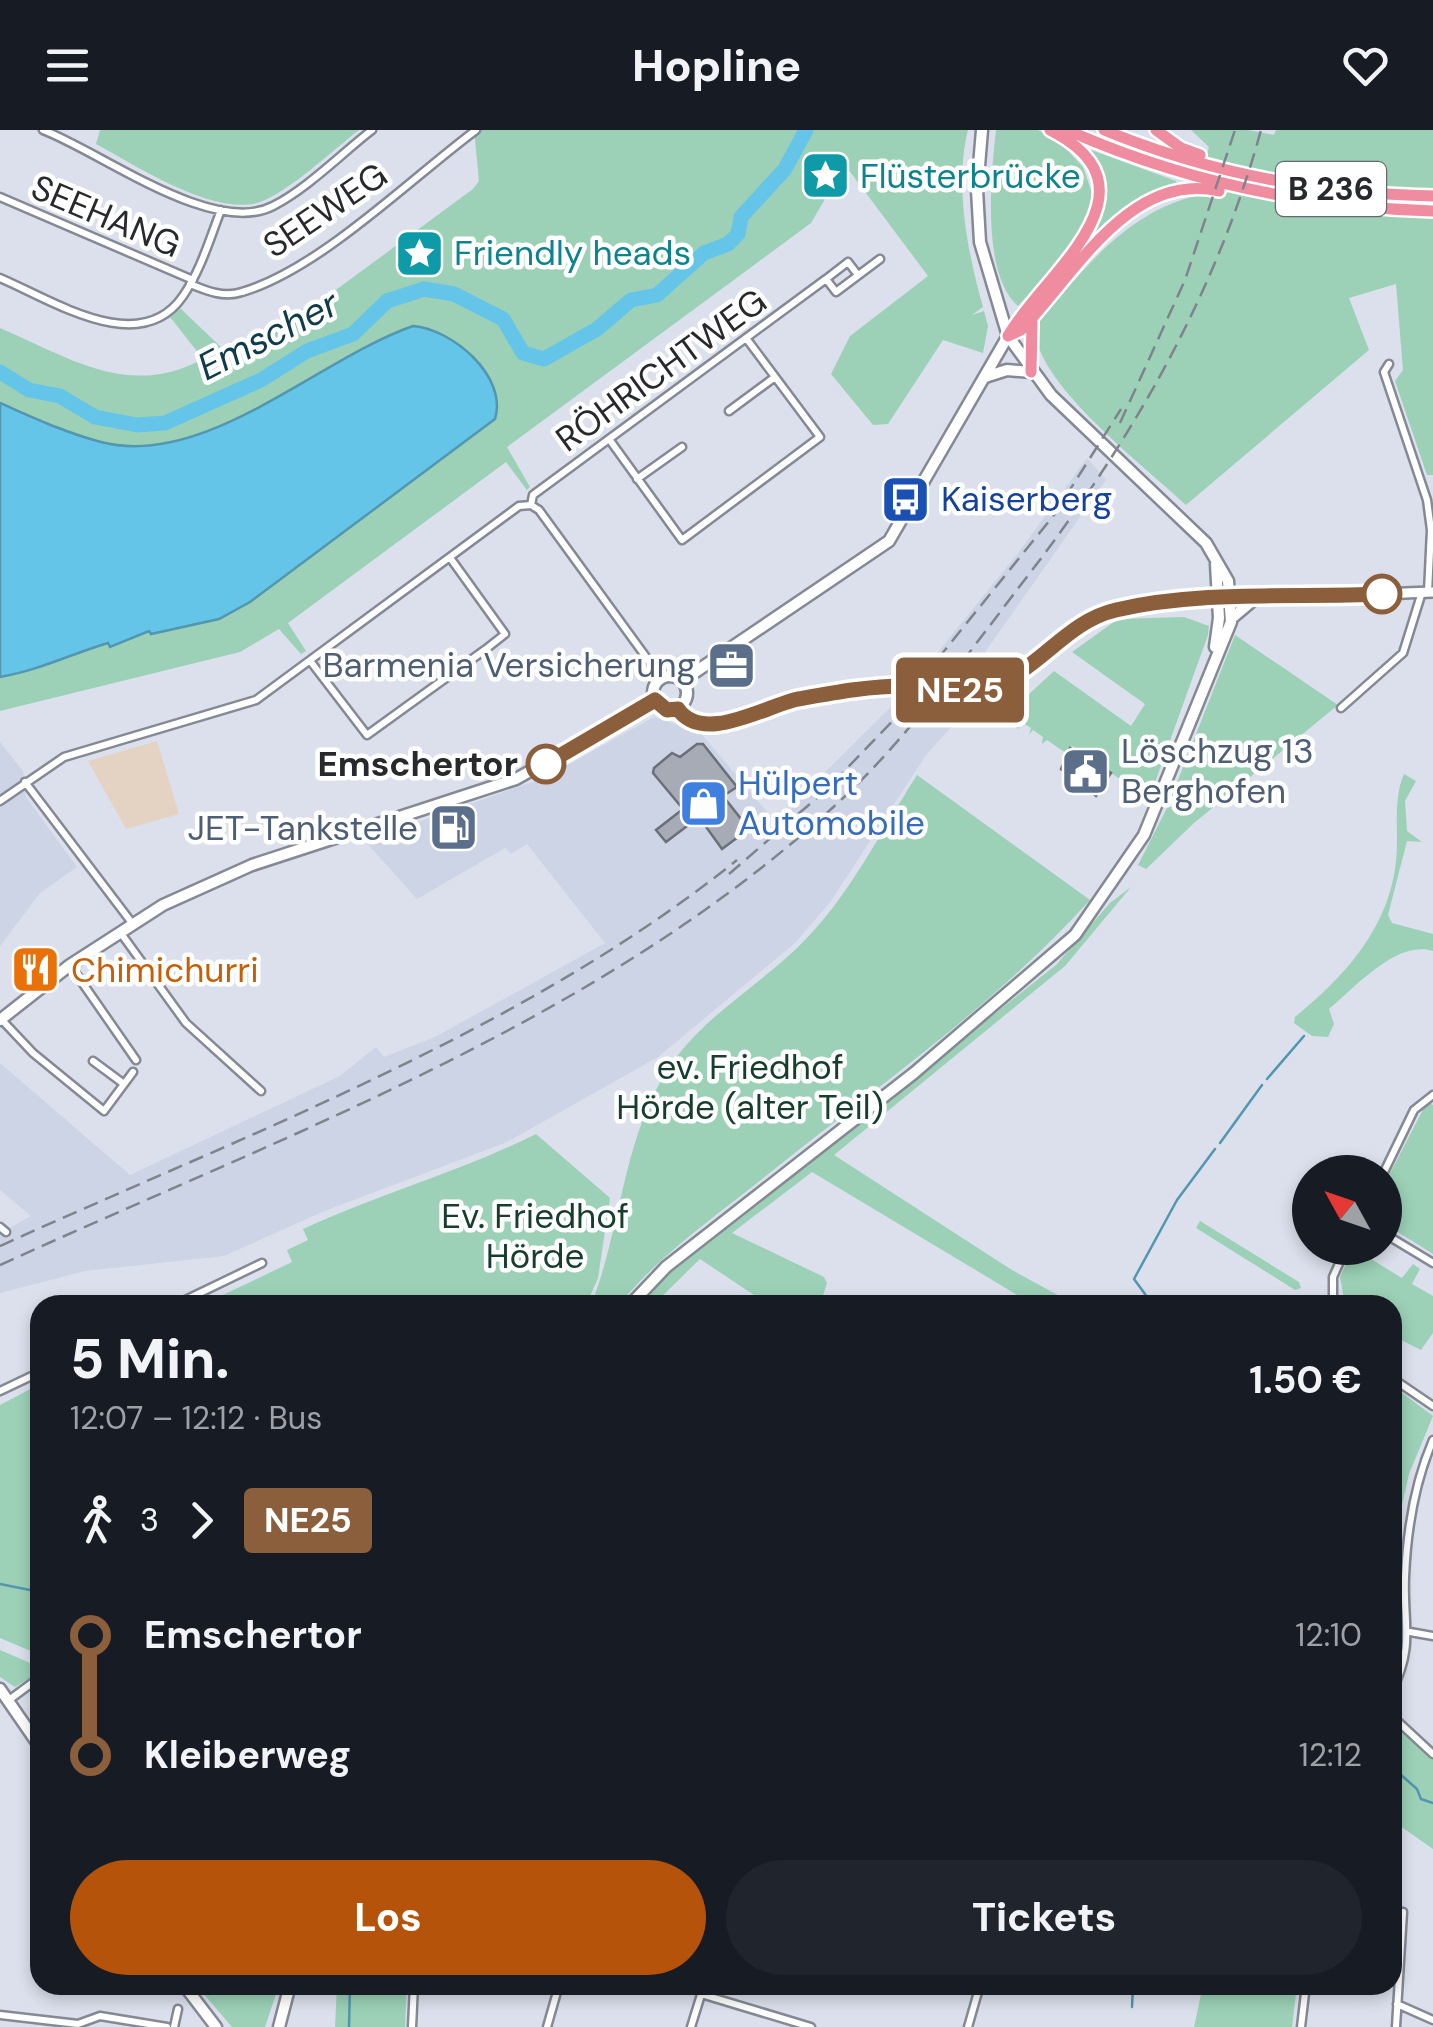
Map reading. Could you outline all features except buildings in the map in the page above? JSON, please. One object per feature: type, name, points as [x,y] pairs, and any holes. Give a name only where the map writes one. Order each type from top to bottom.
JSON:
[{"type":"highway","points":[[1008,336],[1090,233],[1097,211],[1096,184],[1086,160],[1050,130]]},
{"type":"highway","name":"B 236","points":[[1068,130],[1159,166],[1278,196],[1433,210]]},
{"type":"highway","name":"B 236","points":[[1104,130],[1230,170],[1331,189],[1433,196]]},
{"type":"highway","points":[[1156,130],[1180,148],[1213,158],[1230,170]]},
{"type":"highway","points":[[1008,336],[1034,317],[1114,228],[1150,198],[1178,189],[1204,188],[1260,199],[1278,196]]},
{"type":"highway","points":[[1031,372],[1029,340],[1034,317]]},
{"type":"main road","points":[[982,130],[977,190],[980,242],[1008,336],[1031,372],[1194,528],[1216,558],[1232,618]]},
{"type":"main road","points":[[682,682],[889,541],[1008,336]]},
{"type":"main road","points":[[985,376],[1008,370],[1031,372]]},
{"type":"main road","points":[[639,1295],[666,1267],[914,1073],[1075,935],[1144,835],[1232,618],[1257,597]]},
{"type":"main road","points":[[1213,660],[1224,599]]},
{"type":"main road","points":[[673,676],[682,682],[687,696],[678,709],[667,710],[655,700],[654,691],[662,678],[673,676]]},
{"type":"main road","points":[[1,1020],[70,965],[132,923],[252,865],[445,804],[530,772],[655,700]]},
{"type":"main road","points":[[0,1689],[30,1732]]},
{"type":"main road","points":[[192,1995],[216,2027]]},
{"type":"main road","points":[[280,2027],[288,1995]]},
{"type":"street","points":[[43,130],[182,199],[244,213],[271,207],[372,130]]},
{"type":"street","name":"SEEWEG","points":[[192,282],[230,294],[266,281],[312,256],[476,130]]},
{"type":"street","name":"SEEHANG","points":[[0,197],[192,282]]},
{"type":"street","points":[[0,278],[120,325],[156,319],[178,302],[192,282],[220,210]]},
{"type":"street","name":"RÖHRICHTWEG","points":[[826,279],[836,292],[880,259]]},
{"type":"street","name":"RÖHRICHTWEG","points":[[0,800],[78,752],[256,700],[519,506],[530,504],[534,495],[848,262],[858,274]]},
{"type":"street","points":[[608,439],[682,540],[692,533],[820,437],[746,338]]},
{"type":"street","points":[[1341,708],[1403,654],[1428,592],[1430,514],[1384,372],[1389,364]]},
{"type":"street","points":[[730,411],[775,377]]},
{"type":"street","points":[[637,479],[682,447]]},
{"type":"street","points":[[530,504],[550,525],[662,678]]},
{"type":"street","points":[[312,662],[367,735],[505,634],[451,559]]},
{"type":"street","points":[[959,690],[984,688],[1010,678],[1070,631],[1109,612],[1224,599],[1428,592]]},
{"type":"street","points":[[678,709],[691,721],[711,724],[800,699],[907,686]]},
{"type":"street","points":[[25,782],[132,923]]},
{"type":"street","points":[[120,930],[186,1023],[260,1091]]},
{"type":"street","points":[[70,965],[136,1060]]},
{"type":"street","points":[[1,1020],[34,1054],[104,1111],[133,1072]]},
{"type":"street","points":[[93,1061],[124,1084]]},
{"type":"street","points":[[1392,1155],[1414,1110],[1433,1094]]},
{"type":"street","points":[[1402,1244],[1433,1263]]},
{"type":"street","points":[[195,1295],[262,1262]]},
{"type":"street","points":[[1333,1295],[1333,1276],[1338,1265]]},
{"type":"street","points":[[0,1391],[30,1377]]},
{"type":"street","points":[[1402,1385],[1433,1406]]},
{"type":"street","points":[[1402,1668],[1410,1632],[1405,1579],[1408,1526],[1421,1468],[1433,1440]]},
{"type":"street","points":[[1410,1632],[1433,1636]]},
{"type":"street","points":[[9,1700],[30,1685]]},
{"type":"street","points":[[1402,1725],[1433,1754]]},
{"type":"street","points":[[1402,1930],[1403,1912]]},
{"type":"street","points":[[412,2027],[414,1995]]},
{"type":"street","points":[[546,2027],[556,1995]]},
{"type":"street","points":[[691,2027],[701,1995]]},
{"type":"street","points":[[704,1995],[811,2027]]},
{"type":"street","points":[[968,2027],[977,1995]]},
{"type":"street","points":[[1301,2027],[1305,1995]]},
{"type":"street","points":[[1396,2027],[1398,1995]]},
{"type":"street","points":[[1397,2004],[1433,2020]]},
{"type":"street","points":[[0,2015],[78,2024],[100,2016],[171,2027],[178,2008]]},
{"type":"shaded area","points":[[1087,458],[1106,480],[952,699],[954,724],[926,755],[831,901],[795,943],[658,1057],[507,1142],[322,1212],[224,1256],[85,1271],[0,1293],[0,1233],[31,1216],[0,1190],[0,1063],[130,1175],[340,1076],[376,1047],[384,1057],[435,1037],[605,943],[527,844],[511,854],[505,848],[417,899],[365,841],[546,777],[654,717],[700,732],[773,819],[780,817],[904,694],[1019,552]]},
{"type":"shaded area","points":[[157,741],[179,814],[126,829],[88,761]]},
{"type":"shaded area","points":[[0,742],[23,771],[26,797],[77,867],[40,893],[0,946]]},
{"type":"green space","points":[[100,130],[359,130],[282,191],[257,203],[238,205],[196,195],[152,175],[96,144]]},
{"type":"green space","points":[[474,130],[968,130],[963,196],[972,265],[983,307],[972,315],[984,311],[988,326],[983,353],[943,340],[888,424],[873,425],[831,374],[850,336],[928,276],[845,165],[811,223],[507,447],[530,487],[527,490],[506,462],[288,623],[306,651],[301,654],[279,629],[240,652],[0,711],[0,328],[75,362],[125,375],[176,370],[203,359],[170,317],[180,308],[224,350],[329,295],[473,189],[479,181]]},
{"type":"green space","points":[[996,130],[1038,130],[1059,141],[1083,167],[1092,193],[1092,207],[1076,243],[1018,306],[1006,291],[993,248],[991,197]]},
{"type":"green space","points":[[1191,130],[1248,130],[1274,135],[1276,130],[1433,130],[1433,475],[1427,475],[1395,381],[1403,370],[1396,284],[1349,298],[1369,350],[1186,505],[1095,422],[1052,373],[1039,349],[1035,327],[1087,266],[1125,231],[1170,204],[1195,196],[1209,147]]},
{"type":"green space","points":[[1083,147],[1177,183],[1140,199],[1089,244],[1102,206],[1099,183]]},
{"type":"green space","points":[[1184,617],[1209,626],[1208,635],[1149,799],[1072,746],[1066,753],[1047,740],[1042,744],[1043,737],[1033,730],[1029,735],[1031,728],[1023,723],[1018,729],[1003,716],[1006,708],[1028,695],[1054,671],[1131,726],[1145,704],[1072,652],[1118,619]]},
{"type":"green space","points":[[1235,635],[1338,705],[1194,823],[1146,869],[1138,865],[1167,808]]},
{"type":"green space","points":[[1404,774],[1416,781],[1405,801],[1407,831],[1422,842],[1407,841],[1388,915],[1392,923],[1433,934],[1433,951],[1405,952],[1377,968],[1329,1009],[1334,1024],[1328,1037],[1312,1036],[1294,1023],[1295,1017],[1334,982],[1367,942],[1389,896]]},
{"type":"green space","name":"ev. Friedhof Hörde (alter Teil)","points":[[917,775],[1090,900],[975,1010],[689,1236],[627,1295],[594,1295],[640,1129],[665,1074],[694,1036],[801,944],[849,885]]},
{"type":"green space","points":[[1131,887],[1065,966],[834,1155],[1012,1270],[1058,1295],[1017,1295],[812,1172],[732,1233],[824,1277],[827,1283],[823,1295],[754,1295],[700,1259],[663,1295],[648,1295],[672,1270],[1056,965],[1110,903]]},
{"type":"green space","points":[[1427,1102],[1433,1105],[1433,1254],[1402,1235],[1400,1155]]},
{"type":"green space","name":"Ev. Friedhof Hörde","points":[[536,1134],[610,1198],[598,1278],[590,1295],[223,1295],[292,1262],[287,1250],[308,1240],[303,1229]]},
{"type":"green space","points":[[1200,1221],[1299,1282],[1301,1288],[1295,1290],[1196,1228]]},
{"type":"green space","points":[[1413,1264],[1420,1269],[1412,1284],[1433,1296],[1433,1333],[1421,1350],[1402,1340],[1402,1295],[1343,1295],[1340,1277],[1345,1265],[1381,1265],[1402,1278]]},
{"type":"green space","points":[[30,1389],[30,1651],[0,1638],[0,1405]]},
{"type":"green space","points":[[1402,1393],[1433,1416],[1409,1474],[1402,1505]]},
{"type":"green space","points":[[0,1650],[30,1663],[30,1678],[15,1687],[0,1677]]},
{"type":"green space","points":[[1402,1731],[1433,1758],[1433,1849],[1402,1827]]},
{"type":"green space","points":[[205,1995],[276,1995],[265,2027],[232,2027]]},
{"type":"green space","points":[[337,1995],[407,1995],[405,2027],[335,2027]]},
{"type":"green space","points":[[1201,1995],[1296,1995],[1292,2027],[1194,2027]]},
{"type":"water","points":[[413,326],[444,336],[474,358],[493,387],[495,419],[250,602],[219,619],[151,634],[149,631],[110,647],[108,643],[0,677],[0,403],[101,442],[140,446],[180,440],[220,426]]},
{"type":"waterway","name":"Emscher","points":[[0,372],[29,390],[60,396],[95,417],[137,425],[165,423],[261,380],[307,351],[353,334],[387,301],[424,289],[454,294],[503,319],[523,353],[544,359],[597,329],[631,300],[657,295],[704,253],[728,244],[738,234],[741,217],[785,169],[806,130]]},
{"type":"waterway","points":[[1267,1079],[1304,1036]]},
{"type":"waterway","points":[[1220,1143],[1262,1085]]},
{"type":"waterway","points":[[1146,1295],[1134,1279],[1177,1200],[1215,1149]]},
{"type":"waterway","points":[[0,1584],[30,1590]]},
{"type":"waterway","points":[[1402,1776],[1417,1789],[1421,1799],[1433,1803]]},
{"type":"waterway","points":[[349,2027],[350,1995]]},
{"type":"waterway","points":[[1132,2007],[1133,1995]]},
{"type":"tunnel","points":[[907,686],[959,690]]},
{"type":"railway","points":[[1120,423],[1185,280],[1235,130]]},
{"type":"railway","points":[[0,1265],[325,1120],[538,1014],[640,954],[737,886],[829,811],[931,701],[1062,530],[1133,423],[1193,311],[1219,252],[1261,130]]},
{"type":"railway","points":[[894,713],[1054,515],[1121,409]]},
{"type":"railway","points":[[729,874],[826,790],[907,706]]},
{"type":"railway","points":[[0,1246],[286,1120],[475,1028],[567,977],[654,921],[737,860]]},
{"type":"bus line","name":"NE25","points":[[546,764],[655,700],[667,710],[678,709],[700,725],[791,701],[866,689],[984,688],[1024,669],[1070,631],[1120,609],[1246,597],[1382,594]]},
{"type":"place","name":"Flüsterbrücke","points":[[825,176]]},
{"type":"place","name":"Friendly heads","points":[[419,253]]},
{"type":"place","name":"Kaiserberg","points":[[906,499]]},
{"type":"place","name":"Barmenia Versicherung","points":[[731,665]]},
{"type":"place","name":"Emschertor","points":[[546,764]]},
{"type":"place","name":"Löschzug 13 Berghofen","points":[[1086,771]]},
{"type":"place","name":"Hülpert Automobile","points":[[703,803]]},
{"type":"place","name":"JET-Tankstelle","points":[[453,828]]},
{"type":"place","name":"Chimichurri","points":[[36,970]]}]
